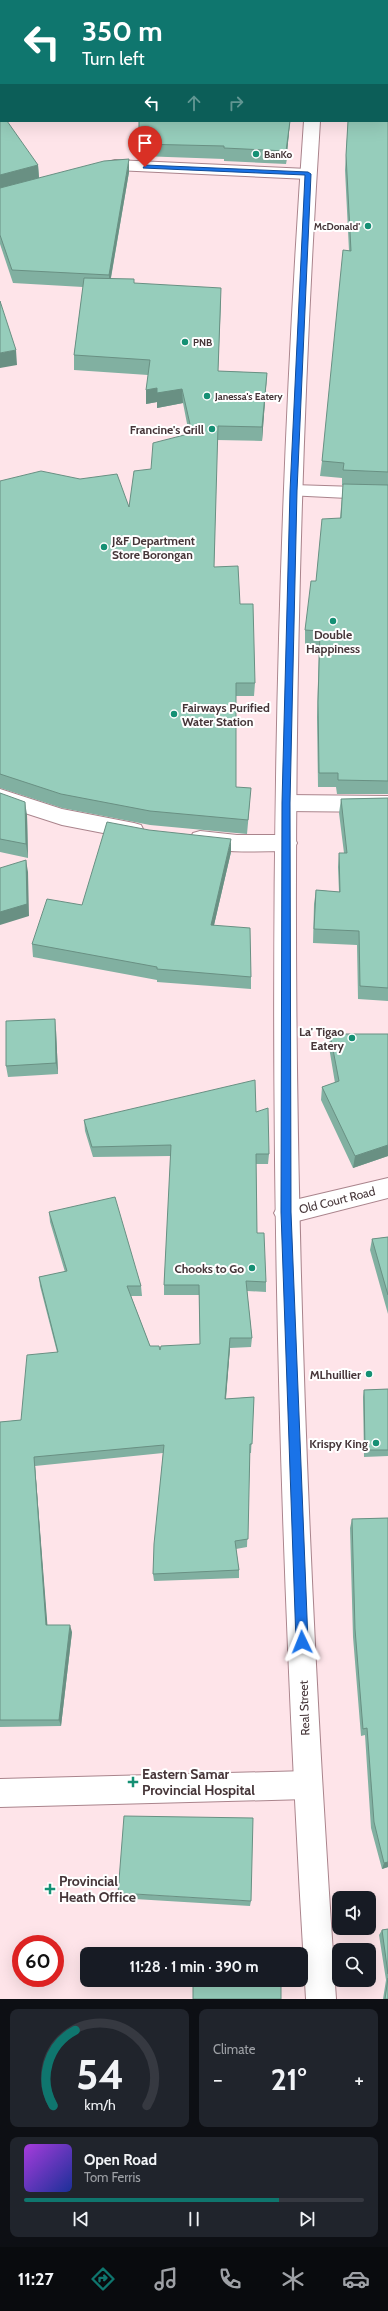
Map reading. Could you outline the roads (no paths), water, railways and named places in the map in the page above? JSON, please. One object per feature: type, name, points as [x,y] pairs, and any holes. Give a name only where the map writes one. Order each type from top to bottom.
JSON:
[{"type":"main road","name":"Real Street","points":[[312,122],[308,174],[293,491],[286,803],[286,1212],[307,1785],[321,1999]]},
{"type":"main road","points":[[84,173],[115,165],[308,174]]},
{"type":"main road","points":[[293,491],[388,494]]},
{"type":"main road","points":[[0,797],[62,817],[150,834]]},
{"type":"main road","points":[[286,803],[388,804]]},
{"type":"main road","points":[[182,837],[237,843],[287,842]]},
{"type":"main road","name":"Old Court Road","points":[[286,1212],[388,1188]]},
{"type":"main road","points":[[0,1793],[307,1785]]},
{"type":"place","name":"BanKo","points":[[256,154]]},
{"type":"place","name":"McDonald'","points":[[368,226]]},
{"type":"place","name":"PNB","points":[[185,342]]},
{"type":"place","name":"Janessa's Eatery","points":[[207,396]]},
{"type":"place","name":"Francine's Grill","points":[[212,429]]},
{"type":"place","name":"J&F Department Store Borongan","points":[[104,547]]},
{"type":"place","name":"Double Happiness","points":[[333,621]]},
{"type":"place","name":"Fairways Purified Water Station","points":[[174,714]]},
{"type":"place","name":"La' Tigao Eatery","points":[[352,1038]]},
{"type":"place","name":"Chooks to Go","points":[[252,1268]]},
{"type":"place","name":"MLhuillier","points":[[369,1374]]},
{"type":"place","name":"Krispy King","points":[[376,1443]]},
{"type":"place","name":"Eastern Samar Provincial Hospital","points":[[133,1782]]},
{"type":"place","name":"Provincial Heath Office","points":[[50,1889]]}]
